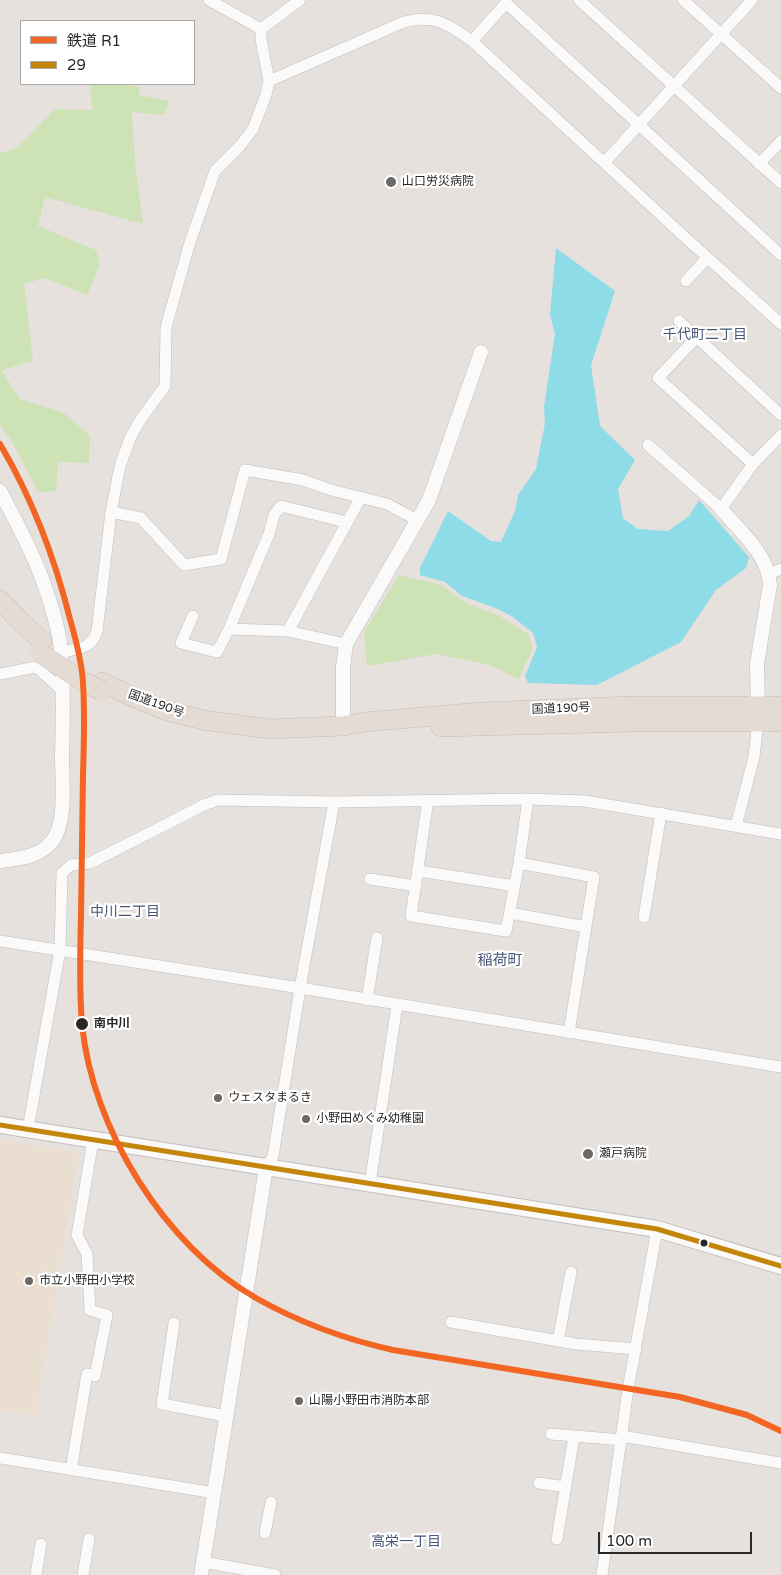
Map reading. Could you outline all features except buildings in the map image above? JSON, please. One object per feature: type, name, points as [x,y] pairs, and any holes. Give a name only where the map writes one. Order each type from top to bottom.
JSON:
[{"type":"highway","points":[[0,588],[9,617]]},
{"type":"highway","name":"国道190号","points":[[0,600],[9,617],[41,647],[69,662],[102,686],[167,711],[203,720],[270,729],[343,726],[364,722],[482,712],[632,706],[758,713],[781,722]]},
{"type":"highway","name":"国道190号","points":[[758,713],[781,706]]},
{"type":"main road","points":[[0,1125],[656,1229],[781,1266]]},
{"type":"street","points":[[209,0],[261,29]]},
{"type":"street","points":[[61,652],[90,645],[97,632],[114,489],[126,449],[141,419],[165,386],[166,327],[190,242],[215,171],[240,146],[253,128],[266,95],[269,81],[260,39],[261,29],[300,0]]},
{"type":"street","points":[[579,0],[781,183]]},
{"type":"street","points":[[683,0],[781,88]]},
{"type":"street","points":[[604,163],[752,0]]},
{"type":"street","points":[[472,41],[506,3],[781,255]]},
{"type":"street","points":[[269,81],[404,22],[415,19],[439,21],[449,25],[472,41],[781,324]]},
{"type":"street","points":[[759,164],[781,141]]},
{"type":"street","points":[[686,281],[707,258]]},
{"type":"street","points":[[679,321],[781,415]]},
{"type":"street","points":[[696,338],[658,378],[754,464]]},
{"type":"street","points":[[343,726],[346,644],[429,500],[481,352]]},
{"type":"street","points":[[721,509],[754,464],[781,435]]},
{"type":"street","points":[[648,445],[721,509],[775,572],[770,585],[758,664],[758,713],[754,756],[736,826]]},
{"type":"street","points":[[111,512],[141,518],[184,565],[221,559],[245,470],[302,480],[330,490],[387,504],[417,520]]},
{"type":"street","points":[[0,491],[30,549],[42,579],[58,630],[63,691],[62,804],[60,823],[56,836],[36,854],[24,858],[0,861]]},
{"type":"street","points":[[288,631],[361,497]]},
{"type":"street","points":[[193,616],[181,643],[217,652],[229,629],[270,534],[274,515],[281,506],[346,522]]},
{"type":"street","points":[[229,629],[288,631],[346,644]]},
{"type":"street","points":[[0,674],[36,667],[63,691]]},
{"type":"street","points":[[28,1129],[60,950],[62,872],[71,865],[90,863],[218,800],[334,802],[528,799],[585,801],[781,834]]},
{"type":"street","points":[[428,800],[411,916],[506,931],[519,863],[528,799]]},
{"type":"street","points":[[275,1575],[202,1569],[266,1168],[273,1156],[300,988],[334,802]]},
{"type":"street","points":[[644,917],[660,813]]},
{"type":"street","points":[[519,863],[594,877],[569,1033]]},
{"type":"street","points":[[419,871],[514,886]]},
{"type":"street","points":[[370,879],[416,886]]},
{"type":"street","points":[[510,913],[586,926]]},
{"type":"street","points":[[367,1000],[377,938]]},
{"type":"street","points":[[0,941],[781,1067]]},
{"type":"street","points":[[370,1184],[397,1005]]},
{"type":"street","points":[[71,1470],[87,1374],[95,1376],[107,1314],[90,1310],[87,1254],[76,1235],[93,1140]]},
{"type":"street","points":[[602,1575],[628,1389],[656,1229]]},
{"type":"street","points":[[558,1341],[571,1272]]},
{"type":"street","points":[[451,1322],[576,1344],[636,1349]]},
{"type":"street","points":[[174,1323],[162,1404],[226,1416]]},
{"type":"street","points":[[550,1434],[622,1438],[781,1463]]},
{"type":"street","points":[[557,1539],[574,1436]]},
{"type":"street","points":[[0,1458],[215,1493]]},
{"type":"street","points":[[538,1483],[566,1487]]},
{"type":"street","points":[[265,1532],[271,1502]]},
{"type":"street","points":[[83,1575],[89,1539]]},
{"type":"street","points":[[36,1575],[41,1544]]},
{"type":"shaded area","name":"市立小野田小学校","points":[[0,1140],[79,1152],[36,1416],[0,1410]]},
{"type":"green space","points":[[89,85],[129,85],[139,87],[139,95],[169,101],[164,115],[132,112],[135,162],[143,224],[45,197],[38,226],[96,250],[100,264],[87,295],[45,278],[24,284],[33,361],[1,370],[20,399],[64,413],[90,436],[89,463],[58,462],[56,491],[38,492],[11,440],[0,425],[0,153],[17,148],[55,109],[93,110]]},
{"type":"green space","points":[[399,575],[442,585],[462,601],[500,616],[528,634],[533,648],[519,679],[489,665],[436,654],[367,666],[364,632]]},
{"type":"water","points":[[556,248],[615,291],[591,365],[600,426],[635,460],[618,489],[623,518],[638,529],[668,531],[689,516],[699,500],[749,557],[746,568],[716,590],[681,642],[597,685],[528,683],[525,676],[537,647],[533,633],[513,617],[498,609],[462,596],[445,582],[420,575],[420,568],[448,511],[491,541],[501,542],[515,511],[518,495],[536,469],[545,423],[544,407],[555,334],[550,315]]},
{"type":"rail line","name":"R1","points":[[0,444],[32,507],[50,552],[64,596],[81,667],[84,695],[84,729],[80,984],[82,1024],[89,1064],[101,1104],[117,1143],[139,1181],[164,1216],[192,1248],[223,1276],[256,1298],[306,1323],[357,1341],[393,1350],[680,1397],[747,1415],[781,1431]]},
{"type":"transit line","name":"29","points":[[0,1125],[657,1229],[781,1266]]},
{"type":"place","name":"山口労災病院","points":[[391,182]]},
{"type":"place","name":"南中川","points":[[82,1024]]},
{"type":"place","name":"ウェスタまるき","points":[[218,1098]]},
{"type":"place","name":"小野田めぐみ幼稚園","points":[[306,1119]]},
{"type":"place","name":"瀬戸病院","points":[[588,1154]]},
{"type":"place","name":"市立小野田小学校","points":[[29,1281]]},
{"type":"place","name":"山陽小野田市消防本部","points":[[299,1401]]},
{"type":"district","name":"千代町二丁目","points":[[705,335]]},
{"type":"district","name":"中川二丁目","points":[[125,912]]},
{"type":"district","name":"稲荷町","points":[[500,961]]},
{"type":"district","name":"高栄一丁目","points":[[406,1542]]}]
